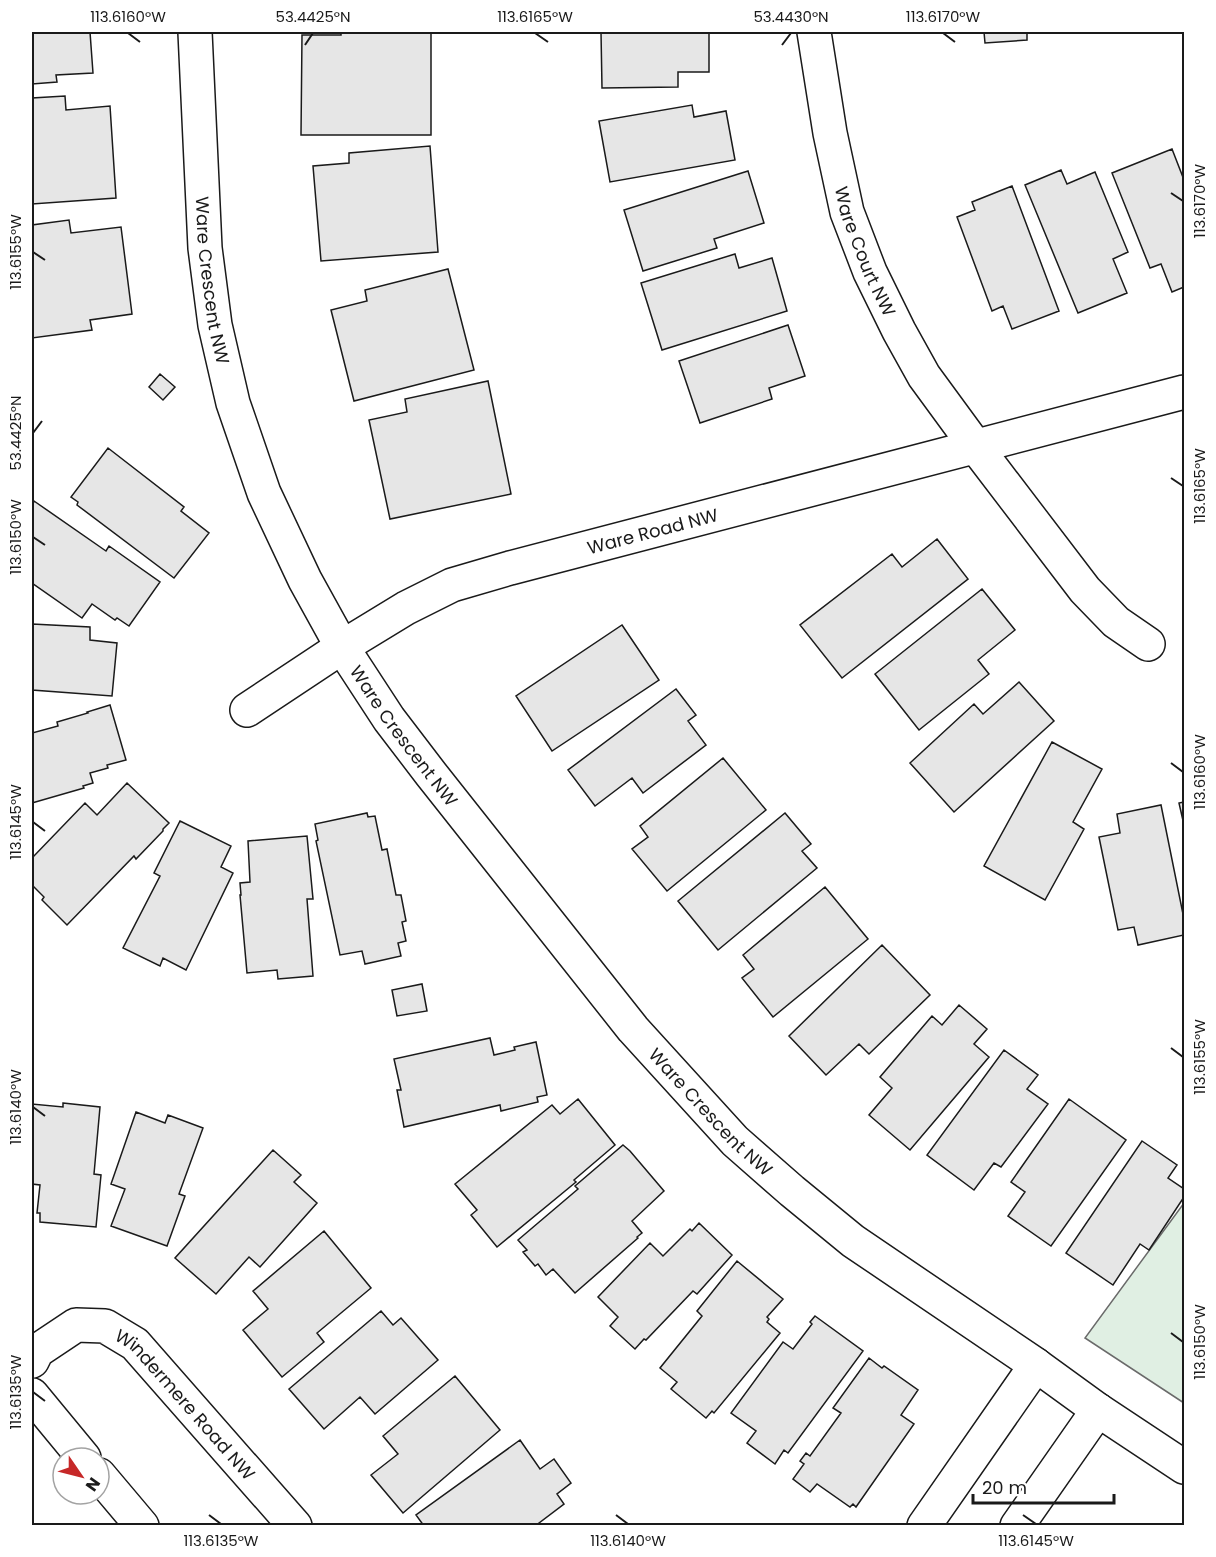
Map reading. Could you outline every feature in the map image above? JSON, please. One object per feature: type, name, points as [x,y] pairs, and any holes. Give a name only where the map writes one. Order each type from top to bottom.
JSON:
[{"type":"street","name":"Ware Crescent NW","points":[[195,32],[205,249],[215,325],[233,403],[264,493],[305,580],[342,647],[396,728],[633,1029],[735,1141],[853,1241],[1036,1365],[1098,1410],[1185,1467]]},
{"type":"street","name":"Ware Court NW","points":[[814,32],[837,167],[848,212],[870,272],[924,376],[976,447]]},
{"type":"street","name":"Ware Road NW","points":[[342,647],[406,608],[452,585],[1185,392]]},
{"type":"street","points":[[976,447],[1085,590],[1116,622],[1148,644]]},
{"type":"street","name":"Ware Crescent NW","points":[[247,710],[342,647]]},
{"type":"street","name":"Windermere Road NW","points":[[32,1361],[37,1351],[76,1325],[105,1326],[135,1344],[295,1526]]},
{"type":"street","points":[[924,1526],[1036,1365]]},
{"type":"street","points":[[32,1395],[74,1446]]},
{"type":"street","points":[[1017,1526],[1098,1410]]},
{"type":"street","points":[[111,1489],[142,1526]]},
{"type":"green space","points":[[1184,1203],[1184,1403],[1085,1338]]},
{"type":"building","points":[[32,32],[90,32],[93,73],[56,75],[57,82],[32,84]]},
{"type":"building","points":[[341,32],[431,32],[431,135],[301,135],[302,35],[341,35]]},
{"type":"building","points":[[601,32],[709,32],[709,72],[678,72],[678,87],[602,88]]},
{"type":"building","points":[[984,32],[1027,32],[1027,40],[985,43]]},
{"type":"building","points":[[65,96],[66,110],[110,106],[116,198],[32,204],[32,98]]},
{"type":"building","points":[[692,105],[694,117],[726,111],[735,160],[610,182],[599,121]]},
{"type":"building","points":[[430,146],[438,252],[321,261],[313,166],[349,163],[349,153]]},
{"type":"building","points":[[1172,149],[1184,180],[1184,287],[1172,292],[1161,264],[1150,268],[1112,173]]},
{"type":"building","points":[[1061,170],[1067,184],[1095,172],[1128,252],[1113,259],[1127,293],[1078,313],[1025,185]]},
{"type":"building","points":[[748,171],[764,223],[714,239],[717,248],[643,271],[624,210]]},
{"type":"building","points":[[1012,186],[1059,311],[1012,329],[1003,306],[992,311],[957,217],[975,210],[972,202]]},
{"type":"building","points":[[69,220],[71,233],[121,227],[132,314],[90,320],[92,330],[32,338],[32,225]]},
{"type":"building","points":[[735,254],[739,268],[772,258],[787,311],[662,350],[641,283]]},
{"type":"building","points":[[448,269],[474,370],[354,401],[331,310],[367,301],[365,290]]},
{"type":"building","points":[[788,325],[805,376],[769,388],[772,399],[700,423],[679,361]]},
{"type":"building","points":[[160,374],[175,387],[163,400],[149,387]]},
{"type":"building","points":[[488,381],[511,494],[390,519],[369,420],[407,412],[405,399]]},
{"type":"building","points":[[108,448],[184,507],[181,511],[209,533],[174,578],[77,505],[78,502],[71,497]]},
{"type":"building","points":[[34,501],[106,551],[109,546],[160,582],[129,626],[117,618],[115,620],[92,604],[82,618],[32,583],[32,505]]},
{"type":"building","points":[[937,539],[968,579],[842,678],[800,625],[892,554],[902,567]]},
{"type":"building","points":[[982,589],[1015,630],[978,660],[989,674],[919,730],[875,674]]},
{"type":"building","points":[[32,624],[90,627],[90,640],[117,643],[112,696],[32,690]]},
{"type":"building","points":[[622,625],[659,680],[552,751],[516,696]]},
{"type":"building","points":[[1019,682],[1054,721],[954,812],[910,763],[974,704],[983,714]]},
{"type":"building","points":[[676,689],[696,715],[688,721],[706,745],[643,793],[632,778],[595,806],[568,770]]},
{"type":"building","points":[[110,705],[126,760],[90,773],[93,783],[83,786],[84,788],[32,803],[32,733],[58,726],[57,722]]},
{"type":"building","points":[[1052,742],[1102,769],[1073,822],[1084,829],[1045,900],[984,866]]},
{"type":"building","points":[[723,758],[766,810],[667,891],[632,849],[648,837],[640,826]]},
{"type":"building","points":[[127,783],[169,823],[136,859],[134,856],[67,925],[42,900],[44,897],[32,885],[32,858],[85,803],[97,815]]},
{"type":"building","points":[[1184,802],[1184,825],[1179,803]]},
{"type":"building","points":[[1161,805],[1184,919],[1184,935],[1138,945],[1134,927],[1118,930],[1099,837],[1120,833],[1117,814]]},
{"type":"building","points":[[367,813],[368,817],[375,816],[382,850],[387,849],[396,895],[401,895],[406,921],[402,922],[406,941],[398,943],[401,956],[365,964],[362,951],[340,955],[316,841],[318,840],[315,824]]},
{"type":"building","points":[[785,813],[811,844],[802,851],[817,868],[718,950],[678,901]]},
{"type":"building","points":[[180,821],[231,846],[221,867],[233,873],[186,970],[163,958],[160,966],[123,948],[160,876],[154,873]]},
{"type":"building","points":[[307,836],[313,899],[307,899],[313,976],[278,979],[277,970],[247,973],[240,883],[250,882],[248,841]]},
{"type":"building","points":[[825,887],[868,939],[773,1017],[742,978],[754,969],[743,955]]},
{"type":"building","points":[[882,945],[930,995],[869,1054],[859,1044],[826,1075],[789,1036]]},
{"type":"building","points":[[422,984],[427,1011],[397,1016],[392,990]]},
{"type":"building","points":[[959,1005],[987,1029],[974,1044],[989,1057],[910,1150],[869,1115],[892,1088],[880,1077],[932,1016],[942,1025]]},
{"type":"building","points":[[490,1038],[494,1055],[536,1042],[547,1095],[537,1097],[538,1102],[501,1111],[500,1105],[404,1127],[397,1090],[401,1090],[394,1059]]},
{"type":"building","points":[[1004,1050],[1038,1075],[1027,1089],[1048,1104],[1001,1167],[994,1163],[974,1190],[927,1155]]},
{"type":"building","points":[[578,1099],[615,1145],[574,1180],[576,1182],[497,1247],[471,1215],[477,1210],[455,1184],[552,1105],[560,1114]]},
{"type":"building","points":[[1069,1099],[1126,1140],[1051,1246],[1008,1216],[1025,1192],[1011,1182]]},
{"type":"building","points":[[63,1103],[100,1107],[94,1174],[101,1175],[96,1227],[40,1222],[40,1213],[37,1213],[40,1185],[32,1184],[32,1104],[63,1107]]},
{"type":"building","points":[[136,1112],[165,1123],[168,1115],[203,1128],[179,1194],[185,1196],[167,1246],[111,1226],[125,1189],[111,1184]]},
{"type":"building","points":[[1142,1141],[1177,1165],[1168,1178],[1184,1189],[1184,1197],[1149,1250],[1140,1244],[1113,1285],[1066,1253]]},
{"type":"building","points":[[623,1145],[664,1191],[632,1221],[642,1233],[638,1238],[575,1293],[553,1269],[546,1275],[538,1264],[535,1266],[523,1252],[527,1250],[518,1240],[578,1189],[575,1186]]},
{"type":"building","points":[[273,1150],[301,1175],[294,1182],[317,1203],[260,1267],[249,1257],[216,1294],[175,1258]]},
{"type":"building","points":[[699,1223],[732,1255],[697,1294],[693,1291],[635,1349],[610,1326],[618,1317],[598,1297],[650,1243],[663,1256]]},
{"type":"building","points":[[324,1231],[371,1288],[317,1333],[324,1342],[282,1377],[243,1330],[268,1309],[253,1291]]},
{"type":"building","points":[[737,1261],[783,1299],[767,1317],[769,1319],[767,1322],[780,1333],[714,1413],[712,1411],[706,1418],[671,1389],[677,1382],[660,1368],[702,1316],[697,1311]]},
{"type":"building","points":[[381,1311],[393,1325],[401,1318],[438,1360],[375,1414],[360,1397],[324,1429],[289,1389]]},
{"type":"building","points":[[815,1316],[863,1351],[788,1453],[784,1450],[775,1464],[747,1443],[756,1431],[731,1413],[783,1342],[793,1349],[812,1324],[810,1322]]},
{"type":"building","points":[[869,1358],[918,1390],[901,1415],[914,1424],[856,1507],[853,1504],[850,1507],[817,1484],[810,1492],[793,1479],[804,1464],[800,1461],[806,1453],[810,1456],[841,1413],[833,1408]]},
{"type":"building","points":[[455,1376],[500,1430],[403,1513],[371,1475],[398,1454],[383,1436]]},
{"type":"building","points":[[520,1440],[540,1469],[554,1459],[571,1483],[557,1494],[564,1504],[535,1526],[424,1526],[416,1515]]}]
